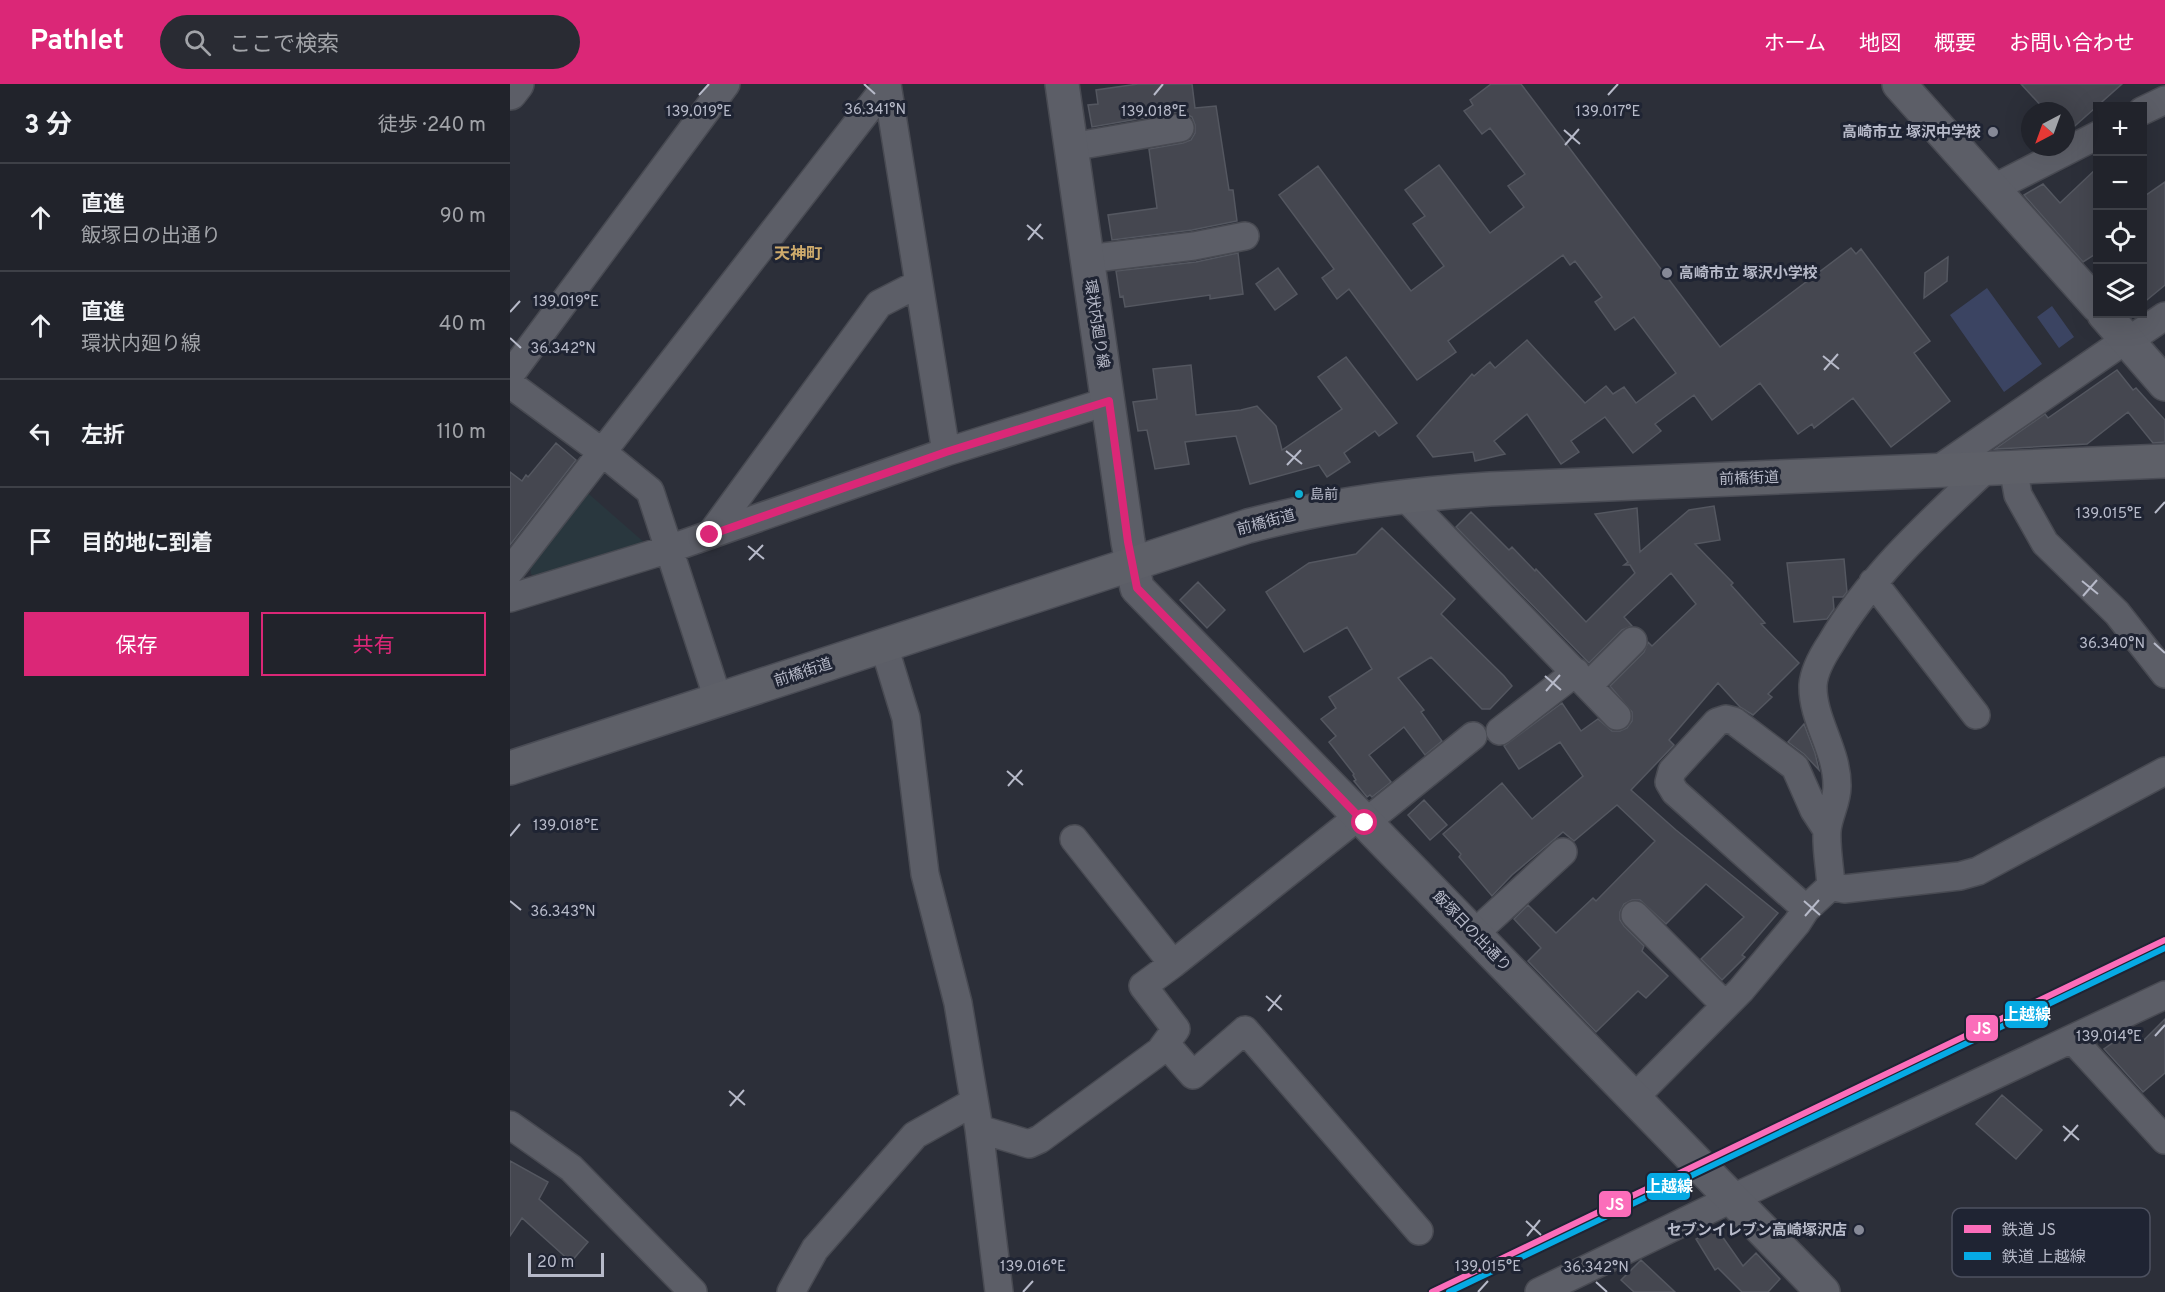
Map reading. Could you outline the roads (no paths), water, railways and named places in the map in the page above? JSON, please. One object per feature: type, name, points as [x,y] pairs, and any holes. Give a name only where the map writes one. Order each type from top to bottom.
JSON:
[{"type":"main road","name":"前橋街道","points":[[510,768],[1274,519],[1355,503],[1404,496],[1502,489],[2165,461]]},
{"type":"street","points":[[510,93],[517,84]]},
{"type":"street","points":[[510,375],[726,84]]},
{"type":"street","points":[[887,84],[946,452]]},
{"type":"street","points":[[510,571],[887,84]]},
{"type":"street","name":"環状内廻り線","points":[[1062,84],[1133,564]]},
{"type":"street","points":[[1899,84],[2093,302]]},
{"type":"street","points":[[2147,109],[2165,100]]},
{"type":"street","points":[[1071,147],[1180,128]]},
{"type":"street","points":[[1992,189],[2093,137]]},
{"type":"street","points":[[1087,259],[1194,246],[1245,236]]},
{"type":"street","points":[[710,535],[879,304],[918,284]]},
{"type":"street","points":[[1937,470],[2165,316]]},
{"type":"street","points":[[2108,318],[2165,384]]},
{"type":"street","points":[[510,384],[603,452],[651,491],[718,699]]},
{"type":"street","points":[[510,598],[669,549],[946,452],[1109,401]]},
{"type":"street","points":[[1831,886],[1827,830],[1838,786],[1835,765],[1815,703],[1813,684],[1821,660],[1849,614],[1873,582],[1923,528],[2000,468],[2045,543],[2117,613],[2165,674]]},
{"type":"street","points":[[1404,496],[1617,716]]},
{"type":"street","name":"飯塚日の出通り","points":[[1133,564],[1137,588],[1475,933],[1817,1290]]},
{"type":"street","points":[[1873,582],[1976,715]]},
{"type":"street","points":[[1500,732],[1582,679],[1633,641]]},
{"type":"street","points":[[884,646],[906,718],[925,874],[958,1003],[979,1129],[999,1292]]},
{"type":"street","points":[[1806,909],[1676,792],[1669,782],[1672,771],[1717,722],[1726,719],[1734,721],[1795,767],[1814,810],[1827,830]]},
{"type":"street","points":[[979,1129],[1029,1144],[1040,1139],[1160,1051],[1176,1029],[1143,986],[1473,736]]},
{"type":"street","points":[[1831,886],[1844,889],[1960,876],[1978,871],[2165,771]]},
{"type":"street","points":[[1074,838],[1173,964]]},
{"type":"street","points":[[1475,933],[1563,852]]},
{"type":"street","points":[[1634,1098],[1769,958],[1806,909],[1831,886]]},
{"type":"street","points":[[1635,915],[1725,1005]]},
{"type":"street","points":[[1539,1292],[2165,995]]},
{"type":"street","points":[[1166,1044],[1193,1075],[1245,1030],[1419,1231]]},
{"type":"street","points":[[2073,1040],[2165,1140]]},
{"type":"street","points":[[792,1292],[815,1249],[915,1135],[974,1102]]},
{"type":"street","points":[[510,1125],[571,1168],[693,1292]]},
{"type":"water","points":[[1987,288],[2042,364],[2004,392],[1950,315]]},
{"type":"water","points":[[2052,306],[2074,337],[2059,348],[2037,317]]},
{"type":"rail line","name":"JS","points":[[1432,1292],[2165,940]]},
{"type":"rail line","name":"上越線","points":[[1449,1292],[2165,948]]},
{"type":"place","name":"高崎市立 塚沢中学校","points":[[1993,132]]},
{"type":"place","name":"高崎市立 塚沢小学校","points":[[1667,273]]},
{"type":"place","name":"島前","points":[[1299,494]]},
{"type":"place","name":"セブンイレブン高崎塚沢店","points":[[1859,1230]]},
{"type":"district","name":"天神町","points":[[798,253]]}]
